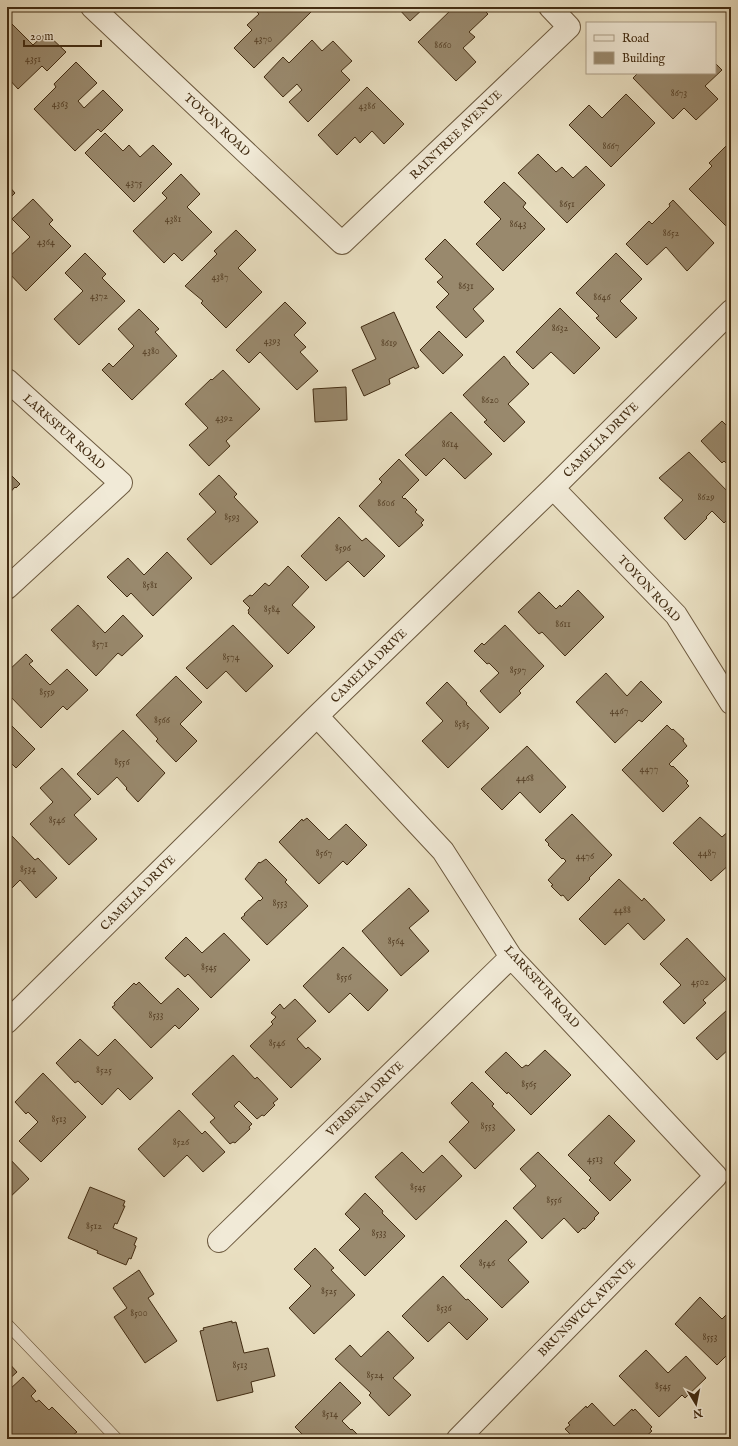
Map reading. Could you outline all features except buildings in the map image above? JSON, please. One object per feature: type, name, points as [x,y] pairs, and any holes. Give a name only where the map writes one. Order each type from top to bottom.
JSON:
[{"type":"street","name":"TOYON ROAD","points":[[92,7],[342,243]]},
{"type":"street","name":"RAINTREE AVENUE","points":[[342,243],[569,27],[550,7]]},
{"type":"street","name":"CAMELIA DRIVE","points":[[7,1022],[317,716],[553,488],[731,311]]},
{"type":"street","name":"LARKSPUR ROAD","points":[[7,380],[121,483],[7,588]]},
{"type":"street","name":"TOYON ROAD","points":[[553,488],[676,615],[731,703]]},
{"type":"street","name":"LARKSPUR ROAD","points":[[317,716],[443,851],[511,957],[716,1176]]},
{"type":"street","name":"VERBENA DRIVE","points":[[219,1241],[511,957]]},
{"type":"street","name":"BRUNSWICK AVENUE","points":[[458,1439],[716,1176]]},
{"type":"lane","points":[[7,1324],[116,1439]]}]
